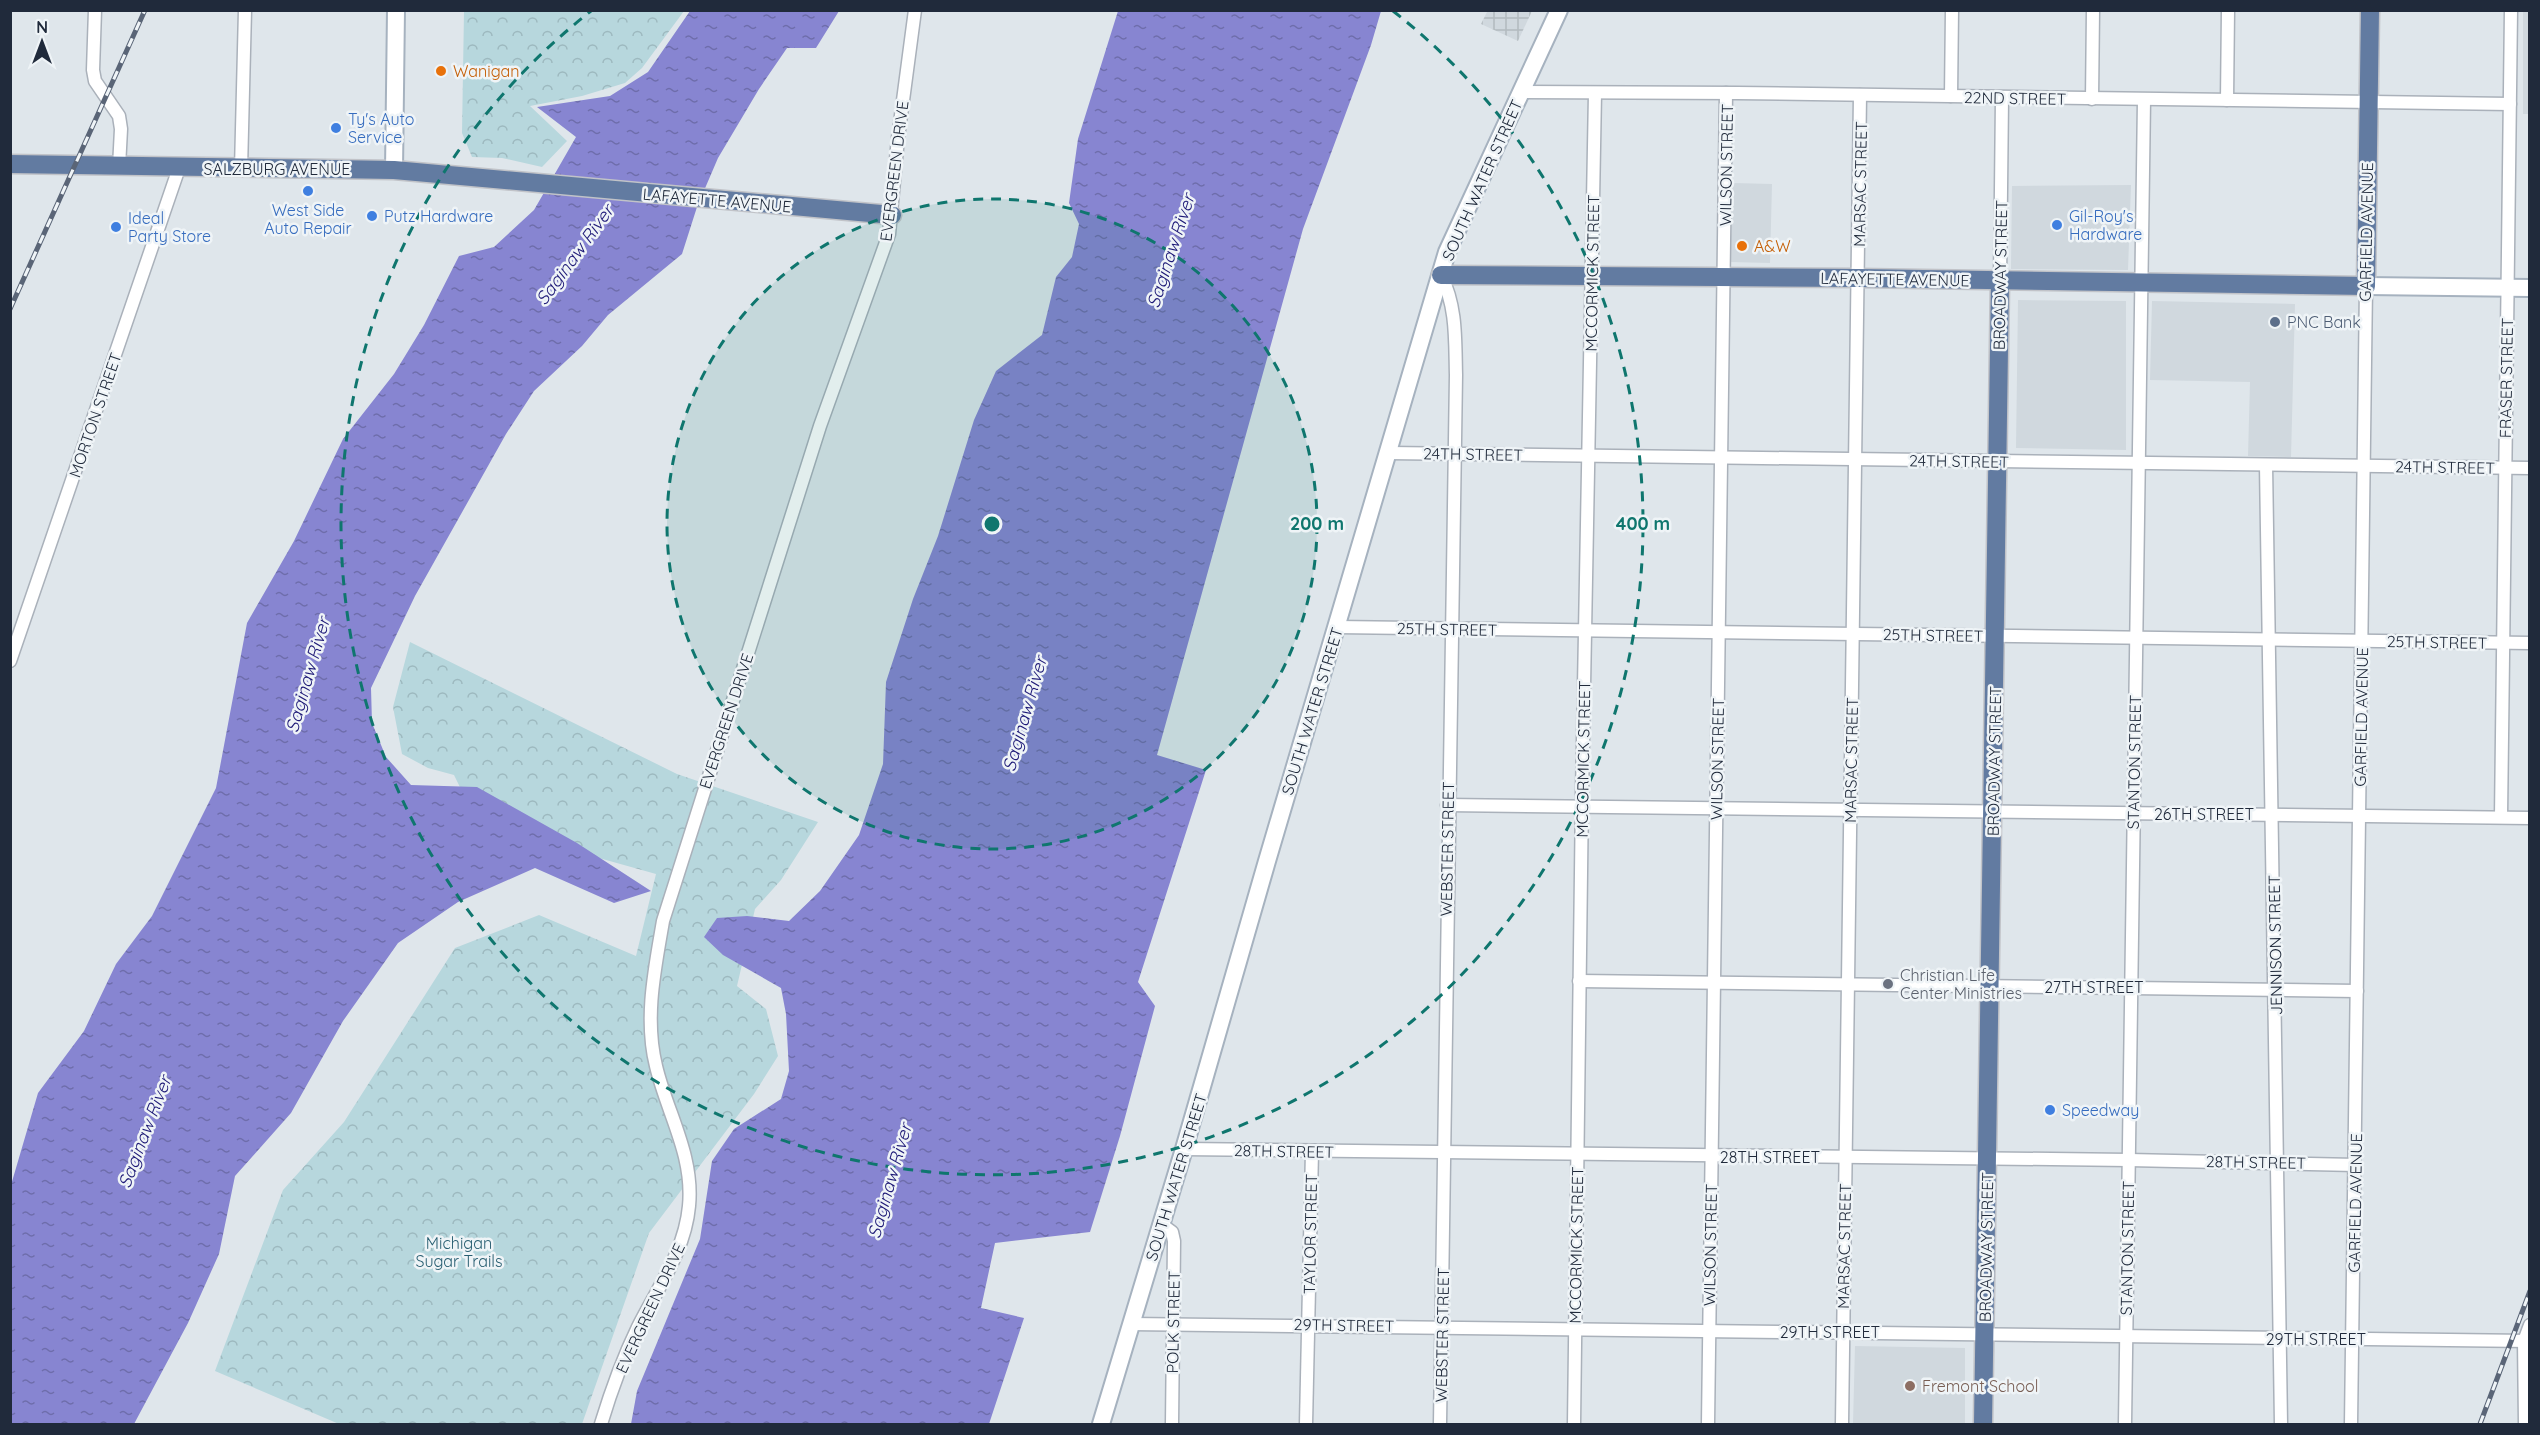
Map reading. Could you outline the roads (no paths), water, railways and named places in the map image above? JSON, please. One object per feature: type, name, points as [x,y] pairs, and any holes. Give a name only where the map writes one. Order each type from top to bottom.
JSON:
[{"type":"main road","name":"GARFIELD AVENUE","points":[[2366,286],[2370,10]]},
{"type":"main road","name":"SALZBURG AVENUE","points":[[10,164],[394,170],[470,175],[543,185]]},
{"type":"main road","name":"LAFAYETTE AVENUE","points":[[543,185],[891,215]]},
{"type":"main road","name":"LAFAYETTE AVENUE","points":[[1441,275],[1859,278],[2366,286]]},
{"type":"main road","name":"BROADWAY STREET","points":[[1983,1425],[1989,1160],[2000,281]]},
{"type":"street","points":[[94,10],[93,70],[95,81],[119,116],[121,129],[119,167]]},
{"type":"street","points":[[241,169],[245,10]]},
{"type":"street","points":[[394,170],[396,10]]},
{"type":"street","name":"EVERGREEN DRIVE","points":[[601,1425],[611,1393],[638,1328],[672,1265],[685,1232],[689,1206],[690,1179],[681,1138],[656,1065],[651,1028],[654,972],[663,921],[820,426],[889,234],[898,138],[915,10]]},
{"type":"street","name":"SOUTH WATER STREET","points":[[1101,1425],[1185,1149],[1447,252],[1559,10]]},
{"type":"street","points":[[1951,96],[1952,10]]},
{"type":"street","points":[[2092,99],[2093,10]]},
{"type":"street","points":[[2227,100],[2228,10]]},
{"type":"street","name":"FRASER STREET","points":[[2501,817],[2511,10]]},
{"type":"street","name":"22ND STREET","points":[[1520,92],[2510,104]]},
{"type":"street","name":"MCCORMICK STREET","points":[[1574,1425],[1579,981],[1595,93]]},
{"type":"street","name":"WILSON STREET","points":[[1708,1425],[1726,93]]},
{"type":"street","name":"MARSAC STREET","points":[[1842,1425],[1860,95]]},
{"type":"street","name":"BROADWAY STREET","points":[[2000,281],[2002,98]]},
{"type":"street","name":"STANTON STREET","points":[[2125,1425],[2144,100]]},
{"type":"street","name":"MORTON STREET","points":[[10,661],[179,168]]},
{"type":"street","name":"WEBSTER STREET","points":[[1440,1425],[1455,327],[1450,296],[1441,275]]},
{"type":"street","name":"LAFAYETTE AVENUE","points":[[2366,286],[2529,288]]},
{"type":"street","name":"GARFIELD AVENUE","points":[[2351,1425],[2366,286]]},
{"type":"street","name":"24TH STREET","points":[[1389,453],[2529,468]]},
{"type":"street","name":"JENNISON STREET","points":[[2266,465],[2276,989],[2281,1425]]},
{"type":"street","name":"25TH STREET","points":[[1337,627],[2529,643]]},
{"type":"street","name":"26TH STREET","points":[[1448,805],[2529,818]]},
{"type":"street","name":"27TH STREET","points":[[1579,981],[2357,991]]},
{"type":"street","name":"28TH STREET","points":[[1185,1149],[1445,1154],[2129,1160],[2356,1165]]},
{"type":"street","name":"TAYLOR STREET","points":[[1306,1425],[1312,1150]]},
{"type":"street","name":"POLK STREET","points":[[1161,1224],[1172,1232],[1174,1241],[1172,1425]]},
{"type":"street","name":"29TH STREET","points":[[1131,1324],[2527,1341]]},
{"type":"street","points":[[2525,1425],[2529,1325]]},
{"type":"water","name":"Saginaw River","points":[[690,11],[839,11],[816,48],[787,48],[759,89],[718,158],[697,207],[682,254],[608,315],[582,346],[534,391],[506,434],[415,596],[371,688],[372,723],[386,757],[411,785],[477,787],[577,843],[651,891],[614,903],[535,868],[458,902],[398,943],[343,1021],[291,1113],[235,1176],[219,1254],[188,1323],[134,1424],[11,1424],[11,1185],[38,1093],[84,1031],[116,964],[152,916],[216,788],[247,623],[294,541],[343,439],[394,374],[424,325],[459,256],[494,247],[534,210],[576,137],[537,107],[610,96],[648,72]]},
{"type":"water","name":"Saginaw River","points":[[1118,11],[1381,11],[1371,45],[1303,229],[1157,755],[1206,770],[1138,982],[1155,1006],[1120,1136],[1090,1232],[995,1243],[981,1308],[1024,1318],[989,1424],[631,1424],[637,1391],[700,1239],[712,1161],[734,1129],[781,1099],[789,1071],[786,1014],[781,988],[723,955],[704,937],[717,918],[747,916],[789,921],[820,891],[859,835],[883,764],[886,682],[913,599],[938,536],[974,420],[996,371],[1042,335],[1056,277],[1072,257],[1079,224],[1069,203],[1078,139]]},
{"type":"railway","points":[[10,309],[145,10]]},
{"type":"railway","points":[[2480,1424],[2530,1291]]},
{"type":"place","name":"Wanigan","points":[[441,71]]},
{"type":"place","name":"Ty's Auto Service","points":[[336,128]]},
{"type":"place","name":"West Side Auto Repair","points":[[308,191]]},
{"type":"place","name":"Putz Hardware","points":[[372,216]]},
{"type":"place","name":"Gil-Roy's Hardware","points":[[2057,225]]},
{"type":"place","name":"Ideal Party Store","points":[[116,227]]},
{"type":"place","name":"A&W","points":[[1742,246]]},
{"type":"place","name":"PNC Bank","points":[[2275,322]]},
{"type":"place","name":"Christian Life Center Ministries","points":[[1888,984]]},
{"type":"place","name":"Speedway","points":[[2050,1110]]},
{"type":"place","name":"Fremont School","points":[[1910,1386]]},
{"type":"park label","name":"Michigan Sugar Trails","points":[[459,1252]]}]
